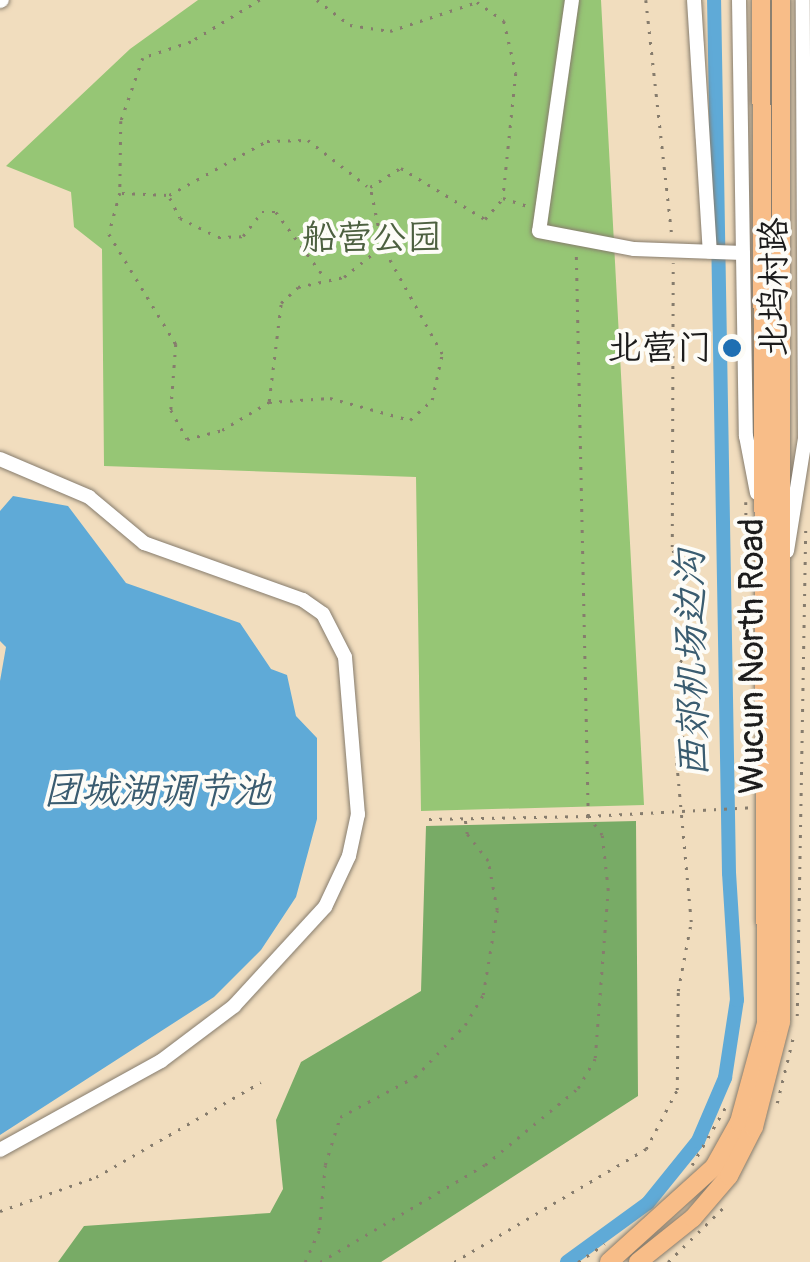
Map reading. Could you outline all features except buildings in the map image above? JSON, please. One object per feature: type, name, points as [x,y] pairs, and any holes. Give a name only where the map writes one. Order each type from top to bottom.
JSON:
[{"type":"main road","name":"Wucun North Road","points":[[619,1254],[714,1167],[757,1072],[770,977],[760,545],[761,0]]},
{"type":"main road","name":"Wucun North Road","points":[[619,1254],[693,1218],[729,1176],[772,1074],[785,978],[781,0]]},
{"type":"street","points":[[572,0],[539,230],[673,250],[743,253]]},
{"type":"street","points":[[694,0],[715,251]]},
{"type":"street","name":"北坞村路","points":[[738,0],[746,436],[760,545]]},
{"type":"street","name":"北坞村路","points":[[784,572],[804,439],[803,0]]},
{"type":"street","points":[[0,1150],[160,1060],[234,1006],[325,907],[349,856],[358,814],[347,671],[323,614],[303,600],[144,543],[90,497],[3,467]]},
{"type":"street","points":[[596,1262],[619,1254]]},
{"type":"path","points":[[120,193],[168,196],[265,141],[308,140],[370,187],[382,246],[442,354],[432,400],[410,420],[330,398],[268,402],[222,430],[187,439],[171,410],[176,344],[109,234],[120,193],[121,120],[143,58],[191,42],[260,0]]},
{"type":"path","points":[[317,0],[350,25],[390,31],[477,2],[504,20],[516,72],[503,198],[485,219],[401,168],[370,187]]},
{"type":"path","points":[[454,1262],[656,1139],[677,1090],[678,991],[691,922],[676,758],[692,703],[675,640],[685,594],[672,547],[673,250],[646,0]]},
{"type":"path","points":[[168,196],[180,218],[218,237],[243,236],[262,212],[276,212],[326,279]]},
{"type":"path","points":[[503,198],[542,211]]},
{"type":"path","points":[[320,1262],[484,1165],[578,1088],[595,1058],[607,905],[602,834],[588,816],[576,238]]},
{"type":"path","points":[[268,402],[281,303],[298,287],[365,265],[382,246]]},
{"type":"path","points":[[746,491],[749,697]]},
{"type":"path","points":[[734,546],[760,545]]},
{"type":"path","points":[[429,819],[588,816],[734,808],[756,803],[756,824]]},
{"type":"path","points":[[305,1262],[319,1230],[326,1165],[340,1117],[415,1078],[466,1025],[483,995],[497,910],[488,861],[467,834],[465,818]]},
{"type":"path","points":[[0,1212],[96,1178],[261,1082]]},
{"type":"path","points":[[690,1169],[733,1088]]},
{"type":"path","points":[[578,1262],[619,1254]]},
{"type":"green space","name":"船营公园","points":[[198,0],[601,0],[644,805],[421,811],[416,477],[104,466],[102,249],[74,227],[71,192],[6,166],[130,49]]},
{"type":"green space","points":[[636,821],[638,1096],[381,1262],[58,1262],[84,1226],[270,1213],[283,1189],[276,1120],[301,1062],[421,991],[426,826]]},
{"type":"water","name":"团城湖调节池","points":[[13,496],[68,506],[126,583],[240,623],[271,669],[287,675],[296,716],[317,738],[317,819],[296,897],[261,950],[214,997],[0,1135],[0,681],[6,647],[0,641],[0,511]]},
{"type":"waterway","name":"西郊机场边沟","points":[[567,1262],[648,1203],[698,1141],[725,1078],[737,1000],[729,873],[714,0]]},
{"type":"place","name":"北营门","points":[[732,348]]}]
